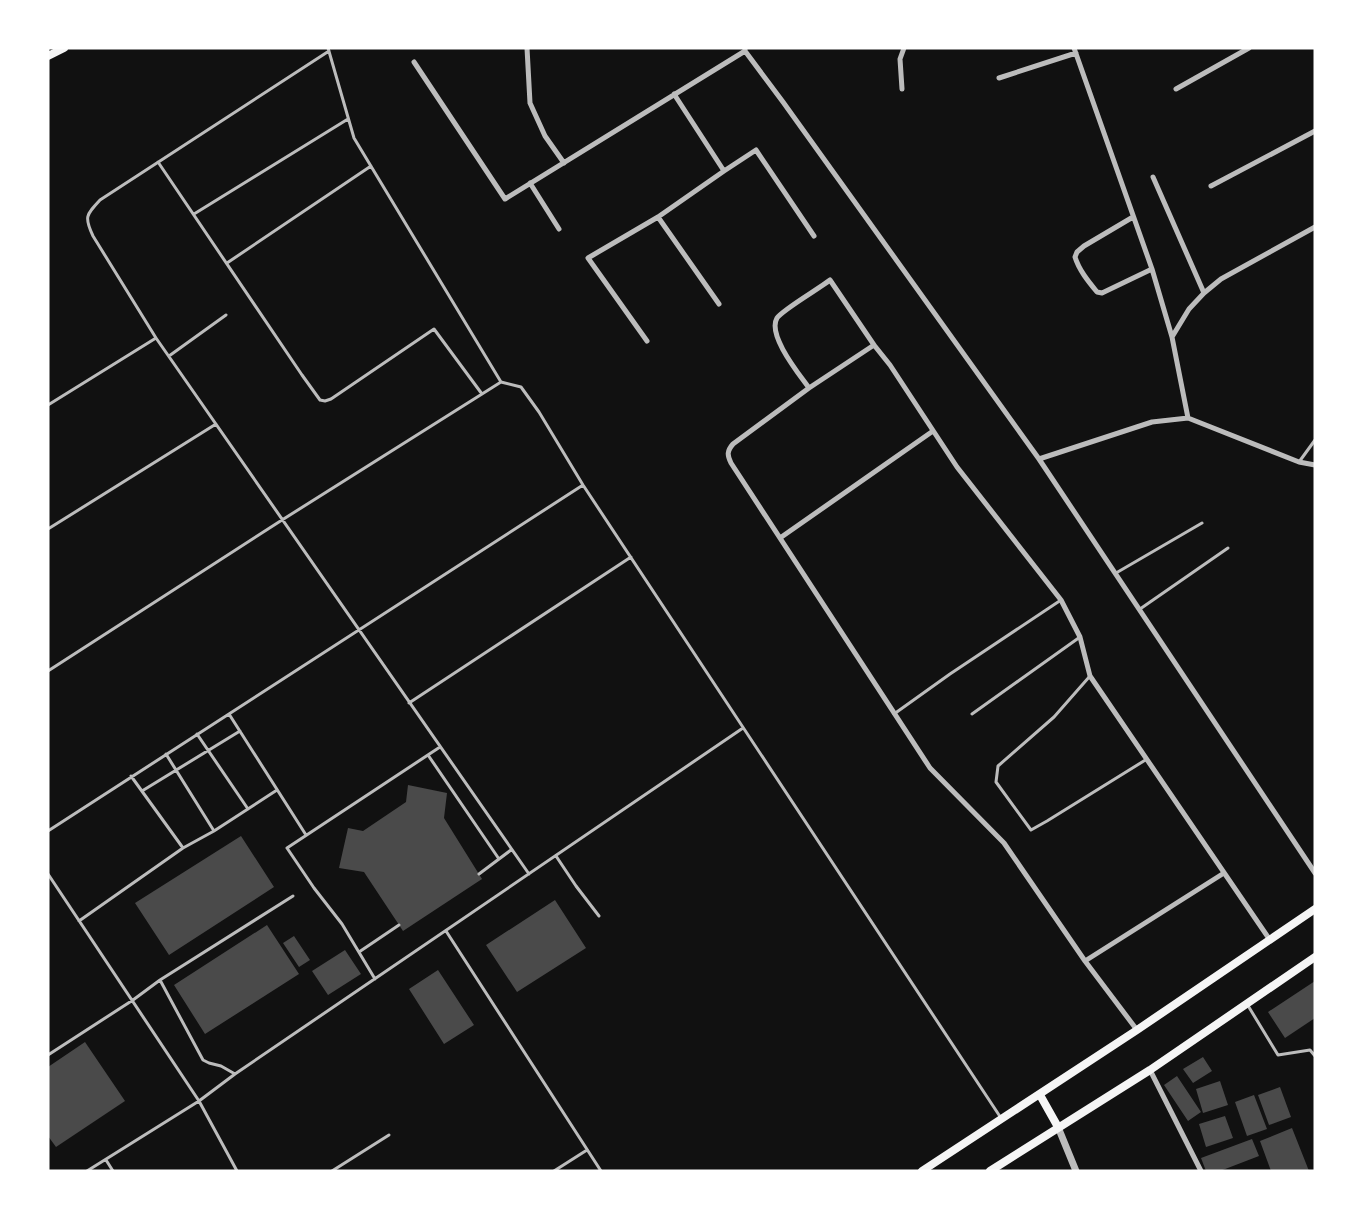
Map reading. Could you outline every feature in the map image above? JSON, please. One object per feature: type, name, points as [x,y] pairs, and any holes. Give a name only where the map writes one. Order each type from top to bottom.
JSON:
[{"type":"main road","points":[[48,56],[64,48]]},
{"type":"main road","points":[[922,1171],[1040,1095],[1315,909]]},
{"type":"main road","points":[[990,1171],[1150,1070],[1315,957]]},
{"type":"main road","points":[[1040,1095],[1058,1127]]},
{"type":"street","points":[[527,48],[530,103],[545,136],[564,163]]},
{"type":"street","points":[[902,89],[900,59],[904,48]]},
{"type":"street","points":[[1176,89],[1249,48]]},
{"type":"street","points":[[414,62],[505,199],[745,50],[1039,459],[1315,873]]},
{"type":"street","points":[[999,78],[1075,51],[1152,269],[1172,337],[1188,418]]},
{"type":"street","points":[[674,94],[724,171]]},
{"type":"street","points":[[1211,186],[1315,131]]},
{"type":"street","points":[[647,342],[588,258],[658,217],[756,150],[814,236]]},
{"type":"street","points":[[1153,177],[1204,293]]},
{"type":"street","points":[[530,183],[559,229]]},
{"type":"street","points":[[658,217],[719,304]]},
{"type":"street","points":[[1133,217],[1084,246],[1075,257],[1097,292],[1102,293],[1152,269]]},
{"type":"street","points":[[1172,337],[1189,309],[1221,279],[1315,227]]},
{"type":"street","points":[[809,388],[777,337],[776,322],[778,316],[830,280],[890,365],[957,467],[1061,600],[1080,637],[1090,676],[1270,940]]},
{"type":"street","points":[[874,345],[809,388],[733,444],[728,455],[731,463],[930,768],[1004,843],[1085,961],[1137,1030]]},
{"type":"street","points":[[1039,459],[1152,422],[1188,418],[1299,462],[1315,465]]},
{"type":"street","points":[[780,538],[933,431]]},
{"type":"street","points":[[1085,961],[1224,873]]},
{"type":"street","points":[[1150,1070],[1201,1171]]},
{"type":"street","points":[[1058,1127],[1076,1171]]},
{"type":"lane","points":[[529,874],[156,338],[87,223],[89,212],[100,200],[328,49],[354,138],[501,382],[521,387],[539,412],[583,485],[1001,1119]]},
{"type":"lane","points":[[194,214],[348,119]]},
{"type":"lane","points":[[158,162],[320,400],[331,399],[434,329],[482,394]]},
{"type":"lane","points":[[227,262],[371,166]]},
{"type":"lane","points":[[169,356],[226,315]]},
{"type":"lane","points":[[48,405],[156,338]]},
{"type":"lane","points":[[48,671],[501,382]]},
{"type":"lane","points":[[48,529],[216,424]]},
{"type":"lane","points":[[1299,462],[1315,440]]},
{"type":"lane","points":[[48,831],[583,485]]},
{"type":"lane","points":[[1115,573],[1202,523]]},
{"type":"lane","points":[[1140,609],[1228,548]]},
{"type":"lane","points":[[409,703],[631,557]]},
{"type":"lane","points":[[894,714],[1061,600]]},
{"type":"lane","points":[[972,714],[1080,637]]},
{"type":"lane","points":[[1090,676],[1054,717],[998,766],[996,782],[1031,830],[1147,759]]},
{"type":"lane","points":[[229,714],[306,835]]},
{"type":"lane","points":[[87,1171],[199,1101],[235,1074],[743,728]]},
{"type":"lane","points":[[142,791],[240,731]]},
{"type":"lane","points":[[197,734],[248,809]]},
{"type":"lane","points":[[375,979],[342,924],[287,848],[440,747]]},
{"type":"lane","points":[[166,754],[214,831]]},
{"type":"lane","points":[[428,755],[499,859]]},
{"type":"lane","points":[[131,776],[183,848]]},
{"type":"lane","points":[[79,921],[183,848],[278,790]]},
{"type":"lane","points":[[479,874],[512,850]]},
{"type":"lane","points":[[556,856],[599,916]]},
{"type":"lane","points":[[48,874],[199,1101],[237,1171]]},
{"type":"lane","points":[[48,1055],[160,980],[293,896]]},
{"type":"lane","points":[[359,952],[399,926]]},
{"type":"lane","points":[[446,931],[601,1171]]},
{"type":"lane","points":[[160,980],[203,1060],[235,1074]]},
{"type":"lane","points":[[1247,1004],[1278,1055],[1310,1050],[1315,1056]]},
{"type":"lane","points":[[332,1171],[389,1135]]},
{"type":"lane","points":[[554,1171],[587,1150]]},
{"type":"lane","points":[[105,1160],[113,1171]]},
{"type":"building","points":[[408,785],[447,793],[444,818],[482,879],[403,931],[364,872],[339,868],[348,828],[363,831],[406,802]]},
{"type":"building","points":[[241,836],[274,887],[169,955],[135,903]]},
{"type":"building","points":[[555,900],[586,948],[517,992],[486,945]]},
{"type":"building","points":[[267,925],[299,974],[205,1034],[174,985]]},
{"type":"building","points":[[294,936],[310,960],[299,967],[283,943]]},
{"type":"building","points":[[345,950],[361,974],[328,995],[312,971]]},
{"type":"building","points":[[438,970],[474,1025],[444,1044],[409,989]]},
{"type":"building","points":[[1315,981],[1315,1018],[1285,1038],[1268,1012]]},
{"type":"building","points":[[85,1042],[125,1101],[56,1147],[48,1136],[48,1067]]},
{"type":"building","points":[[1203,1057],[1212,1071],[1193,1083],[1183,1069]]},
{"type":"building","points":[[1177,1076],[1201,1112],[1188,1121],[1164,1085]]},
{"type":"building","points":[[1220,1081],[1228,1105],[1203,1113],[1196,1089]]},
{"type":"building","points":[[1280,1087],[1291,1117],[1269,1125],[1258,1095]]},
{"type":"building","points":[[1254,1095],[1267,1129],[1247,1136],[1235,1102]]},
{"type":"building","points":[[1225,1116],[1233,1138],[1206,1147],[1199,1124]]},
{"type":"building","points":[[1292,1128],[1309,1171],[1271,1171],[1260,1141]]},
{"type":"building","points":[[1252,1139],[1259,1156],[1220,1171],[1206,1171],[1201,1158]]}]
